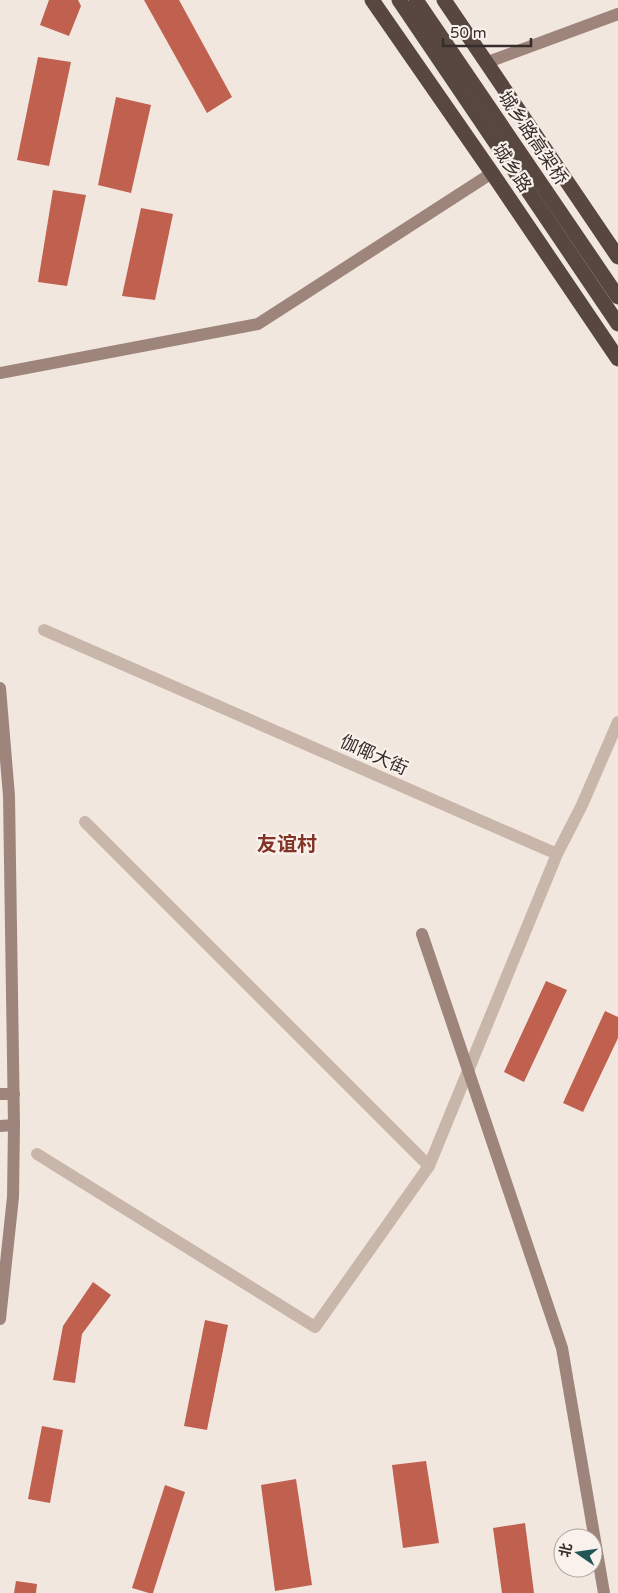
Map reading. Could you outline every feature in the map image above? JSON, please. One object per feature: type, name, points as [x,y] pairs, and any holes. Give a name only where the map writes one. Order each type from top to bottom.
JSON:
[{"type":"highway","name":"城乡路","points":[[372,0],[492,172],[618,359]]},
{"type":"highway","name":"城乡路高架桥","points":[[399,0],[618,324]]},
{"type":"highway","name":"城乡路高架桥","points":[[416,0],[618,297]]},
{"type":"highway","points":[[444,0],[488,62],[618,257]]},
{"type":"street","points":[[488,62],[618,14]]},
{"type":"street","points":[[0,373],[258,324],[492,172]]},
{"type":"street","name":"伽倻大街","points":[[44,630],[557,854]]},
{"type":"street","points":[[0,688],[10,806],[14,1094],[13,1197],[0,1319]]},
{"type":"street","points":[[37,1154],[315,1327],[429,1166],[557,854],[582,804],[618,722]]},
{"type":"street","points":[[85,822],[429,1166]]},
{"type":"street","points":[[422,934],[562,1348],[604,1593]]},
{"type":"street","points":[[0,1094],[14,1094]]},
{"type":"street","points":[[0,1126],[14,1125]]},
{"type":"building","points":[[49,0],[78,0],[81,6],[69,36],[40,25]]},
{"type":"building","points":[[144,0],[179,0],[232,97],[207,113]]},
{"type":"building","points":[[38,57],[71,62],[49,166],[17,160]]},
{"type":"building","points":[[116,97],[151,105],[131,193],[98,185]]},
{"type":"building","points":[[53,190],[86,195],[67,286],[38,282]]},
{"type":"building","points":[[141,208],[173,214],[155,300],[122,296]]},
{"type":"building","points":[[546,981],[567,990],[524,1082],[504,1072]]},
{"type":"building","points":[[605,1011],[618,1017],[618,1038],[583,1112],[563,1103]]},
{"type":"building","points":[[93,1282],[111,1295],[82,1334],[75,1383],[53,1380],[63,1326]]},
{"type":"building","points":[[205,1320],[228,1325],[207,1430],[184,1426]]},
{"type":"building","points":[[42,1426],[63,1430],[50,1503],[28,1499]]},
{"type":"building","points":[[426,1461],[439,1543],[403,1548],[392,1465]]},
{"type":"building","points":[[296,1479],[312,1585],[275,1591],[261,1485]]},
{"type":"building","points":[[165,1485],[185,1492],[153,1593],[149,1593],[132,1588]]},
{"type":"building","points":[[525,1523],[534,1593],[502,1593],[493,1528]]},
{"type":"building","points":[[16,1581],[37,1584],[36,1593],[14,1593]]},
{"type":"district","name":"友谊村","points":[[287,845]]}]
